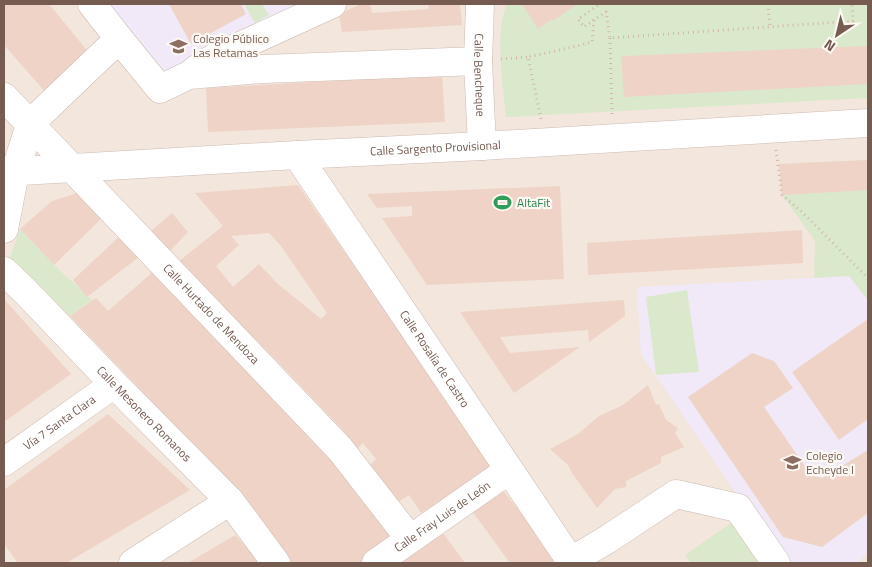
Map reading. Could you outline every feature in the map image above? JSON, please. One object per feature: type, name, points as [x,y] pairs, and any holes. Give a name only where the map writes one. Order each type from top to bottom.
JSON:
[{"type":"street","points":[[92,4],[113,46],[160,89],[188,75],[214,58],[332,4]]},
{"type":"street","name":"Calle Bencheque","points":[[480,4],[478,60],[482,146]]},
{"type":"street","points":[[4,229],[10,172],[30,125],[37,116],[113,46]]},
{"type":"street","points":[[188,75],[263,69],[478,60]]},
{"type":"street","name":"Calle Hurtado de Mendoza","points":[[4,97],[340,449],[410,539]]},
{"type":"street","name":"Calle Sargento Provisional","points":[[10,172],[868,123]]},
{"type":"street","name":"Calle Rosalía de Castro","points":[[296,155],[572,562]]},
{"type":"street","name":"Calle Mesonero Romanos","points":[[4,271],[230,502],[276,563]]},
{"type":"street","name":"Vía 7 Santa Clara","points":[[4,462],[114,384]]},
{"type":"street","name":"Calle Fray Luis de León","points":[[376,563],[509,470]]},
{"type":"street","points":[[572,562],[676,494],[738,508],[776,563]]},
{"type":"street","points":[[133,563],[230,502]]},
{"type":"path","points":[[600,4],[578,19],[584,28],[606,12],[610,38],[613,138]]},
{"type":"path","points":[[768,4],[770,27]]},
{"type":"path","points":[[610,38],[853,21],[852,4]]},
{"type":"path","points":[[545,142],[528,57],[592,42],[594,20]]},
{"type":"path","points":[[773,128],[782,194],[868,276]]},
{"type":"shaded area","points":[[4,4],[868,4],[868,563],[4,563]]},
{"type":"shaded area","name":"Colegio Público Las Retamas","points":[[103,4],[310,4],[161,74]]},
{"type":"shaded area","name":"Colegio Echeyde I","points":[[849,276],[868,300],[868,551],[858,563],[783,563],[641,354],[637,287]]},
{"type":"green space","points":[[244,4],[262,4],[269,15],[255,23]]},
{"type":"green space","points":[[507,4],[868,4],[868,98],[506,117],[500,44],[503,16]]},
{"type":"green space","points":[[868,160],[868,300],[849,276],[814,278],[815,241],[782,195],[779,164]]},
{"type":"green space","points":[[20,229],[54,265],[92,300],[70,316],[10,258]]},
{"type":"green space","points":[[687,290],[699,372],[656,375],[646,297]]},
{"type":"green space","points":[[737,519],[768,563],[691,563],[685,555]]},
{"type":"building","points":[[4,4],[49,4],[90,54],[47,94],[4,45]]},
{"type":"building","points":[[169,4],[241,4],[246,14],[191,44]]},
{"type":"building","points":[[361,4],[370,4],[372,13],[429,9],[428,4],[460,4],[462,25],[342,32],[339,14]]},
{"type":"building","points":[[522,4],[577,4],[538,29]]},
{"type":"building","points":[[868,46],[868,84],[624,97],[621,56]]},
{"type":"building","points":[[442,75],[445,122],[208,132],[206,88]]},
{"type":"building","points":[[868,160],[868,190],[782,195],[779,164]]},
{"type":"building","points":[[298,185],[490,462],[488,473],[421,513],[409,495],[398,502],[370,465],[376,459],[363,443],[358,448],[274,358],[178,262],[223,226],[195,193]],"holes":[[[269,233],[281,246],[327,313],[321,319],[278,284],[259,264],[233,287],[216,266],[239,245],[231,236]]]},
{"type":"building","points":[[560,186],[564,279],[427,285],[382,218],[412,216],[412,206],[377,208],[367,194]]},
{"type":"building","points":[[81,192],[105,215],[54,265],[20,229],[52,201]]},
{"type":"building","points":[[172,213],[188,232],[169,252],[151,231]]},
{"type":"building","points":[[802,230],[803,263],[588,275],[587,243]]},
{"type":"building","points":[[122,234],[144,253],[87,297],[73,280]]},
{"type":"building","points":[[155,270],[340,464],[393,532],[391,544],[360,563],[291,563],[236,490],[70,316],[96,298],[108,311]]},
{"type":"building","points":[[4,299],[71,374],[4,422]]},
{"type":"building","points":[[624,300],[625,316],[589,342],[588,330],[500,337],[510,353],[580,347],[514,393],[460,312]]},
{"type":"building","points":[[868,319],[868,419],[839,440],[792,372]]},
{"type":"building","points":[[752,353],[774,361],[793,388],[764,407],[811,475],[822,478],[868,450],[868,513],[822,547],[783,537],[688,397]]},
{"type":"building","points":[[648,385],[656,405],[659,404],[666,420],[678,428],[675,433],[684,447],[661,457],[661,463],[626,481],[626,487],[615,489],[597,508],[568,465],[550,449],[578,434],[599,416],[623,405]]},
{"type":"building","points":[[108,414],[190,490],[66,563],[18,563],[4,544],[4,490]]},
{"type":"building","points":[[502,489],[560,563],[510,563],[472,511]]},
{"type":"building","points":[[443,533],[465,563],[400,563],[436,537]]},
{"type":"building","points":[[235,535],[261,563],[188,563]]},
{"type":"place","name":"Colegio Público Las Retamas","points":[[179,46]]},
{"type":"place","name":"AltaFit","points":[[503,203]]},
{"type":"place","name":"Colegio Echeyde I","points":[[792,463]]}]
